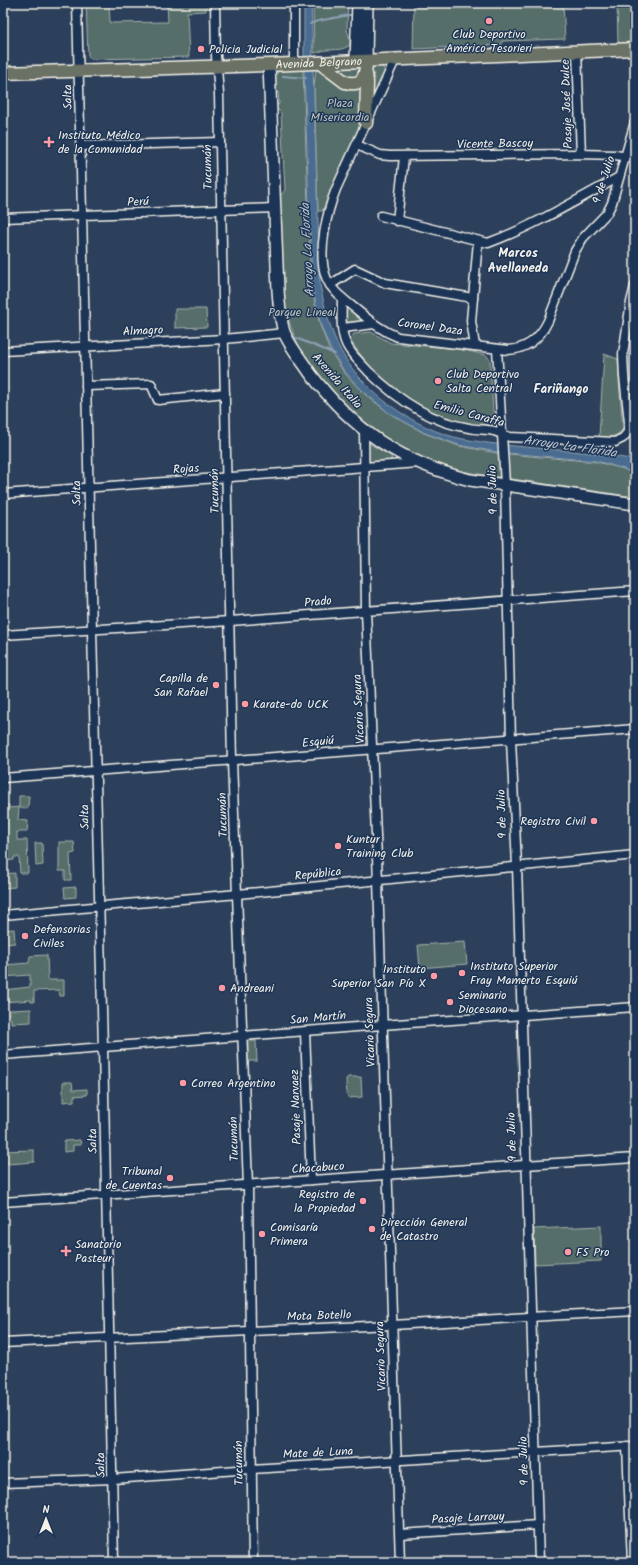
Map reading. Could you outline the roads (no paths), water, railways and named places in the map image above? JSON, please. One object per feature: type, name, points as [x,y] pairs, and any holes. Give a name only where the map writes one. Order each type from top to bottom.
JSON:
[{"type":"main road","points":[[358,3],[361,62],[366,74],[367,82],[366,123]]},
{"type":"main road","points":[[361,62],[368,3]]},
{"type":"main road","name":"Avenida Belgrano","points":[[3,73],[361,62],[635,49]]},
{"type":"main road","points":[[320,63],[345,82],[350,83],[361,80],[366,74]]},
{"type":"main road","name":"Avenida Italia","points":[[269,65],[278,290],[285,333],[301,361],[316,380],[332,399],[364,430],[384,445],[418,463],[444,473],[470,480],[635,504]]},
{"type":"street","name":"Salta","points":[[77,3],[80,71],[85,346],[110,1338],[114,1562]]},
{"type":"street","name":"Tucumán","points":[[215,3],[220,142],[232,761],[248,1186],[253,1562]]},
{"type":"street","points":[[294,3],[297,64]]},
{"type":"street","name":"Pasaje José Dulce","points":[[577,52],[581,154]]},
{"type":"street","name":"Coronel Daza","points":[[395,60],[336,189],[327,216],[323,260],[326,278],[330,285],[342,298],[374,324],[398,337],[497,349]]},
{"type":"street","name":"9 de Julio","points":[[539,1562],[520,1015],[517,866],[511,740],[505,485],[497,349],[516,350],[527,346],[535,341],[544,331],[575,251],[583,238],[612,203],[635,122]]},
{"type":"street","points":[[81,146],[220,142]]},
{"type":"street","name":"Vicente Bascoy","points":[[357,144],[380,155],[404,157],[581,154],[625,156],[635,158]]},
{"type":"street","points":[[397,221],[404,157]]},
{"type":"street","points":[[381,216],[488,243],[504,237],[552,213],[619,177]]},
{"type":"street","name":"Perú","points":[[3,218],[275,208]]},
{"type":"street","points":[[475,346],[471,321],[478,241]]},
{"type":"street","points":[[330,285],[355,269],[385,283],[473,298]]},
{"type":"street","name":"Emilio Caraffa","points":[[342,298],[342,328],[347,346],[373,376],[400,399],[422,413],[469,428],[495,431],[502,439],[510,437],[616,442],[623,438],[628,432],[629,422],[623,354],[630,302],[635,286]]},
{"type":"street","points":[[342,328],[374,324]]},
{"type":"street","name":"Almagro","points":[[3,351],[224,339],[285,333]]},
{"type":"street","points":[[86,386],[151,384],[158,400],[225,393]]},
{"type":"street","name":"Vicario Segura","points":[[364,430],[366,611],[378,880],[400,1562]]},
{"type":"street","name":"Rojas","points":[[3,494],[418,463]]},
{"type":"street","name":"Prado","points":[[3,635],[230,622],[635,591]]},
{"type":"street","name":"Esquiú","points":[[3,778],[635,730]]},
{"type":"street","name":"República","points":[[3,915],[238,894],[635,855]]},
{"type":"street","name":"San Martín","points":[[3,1055],[382,1025],[635,1007]]},
{"type":"street","name":"Pasaje Narvaez","points":[[305,1032],[311,1180]]},
{"type":"street","name":"Chacabuco","points":[[3,1202],[635,1158]]},
{"type":"street","name":"Mota Botello","points":[[3,1343],[392,1325],[635,1310]]},
{"type":"street","points":[[631,1446],[632,1562]]},
{"type":"street","name":"Mate de Luna","points":[[3,1483],[113,1479],[251,1469],[631,1446]]},
{"type":"street","name":"Pasaje Larrouy","points":[[400,1534],[538,1526]]},
{"type":"water","points":[[304,3],[311,3],[320,285],[332,329],[337,343],[346,360],[358,376],[373,391],[407,417],[426,427],[463,439],[484,443],[593,453],[635,460],[635,474],[597,461],[497,452],[459,445],[425,433],[389,413],[363,391],[344,371],[330,348],[321,326],[312,286],[304,72]]},
{"type":"water","points":[[635,335],[635,403],[632,381]]},
{"type":"waterway","points":[[310,24],[355,14]]},
{"type":"waterway","points":[[283,76],[306,78]]},
{"type":"waterway","points":[[291,336],[335,354]]},
{"type":"place","name":"Club Deportivo Américo Tesorieri","points":[[489,21]]},
{"type":"place","name":"Policia Judicial","points":[[201,49]]},
{"type":"place","name":"Instituto Médico de la Comunidad","points":[[49,142]]},
{"type":"place","name":"Club Deportivo Salta Central","points":[[438,381]]},
{"type":"place","name":"Capilla de San Rafael","points":[[216,685]]},
{"type":"place","name":"Karate-do UCK","points":[[245,704]]},
{"type":"place","name":"Registro Civil","points":[[594,821]]},
{"type":"place","name":"Kuntur Training Club","points":[[338,846]]},
{"type":"place","name":"Defensorias Civiles","points":[[25,936]]},
{"type":"place","name":"Instituto Superior Fray Mamerto Esquiú","points":[[462,973]]},
{"type":"place","name":"Instituto Superior San Pío X","points":[[434,976]]},
{"type":"place","name":"Andreani","points":[[222,988]]},
{"type":"place","name":"Seminario Diocesano","points":[[450,1002]]},
{"type":"place","name":"Correo Argentino","points":[[183,1083]]},
{"type":"place","name":"Tribunal de Cuentas","points":[[170,1178]]},
{"type":"place","name":"Registro de la Propiedad","points":[[363,1201]]},
{"type":"place","name":"Dirección General de Catastro","points":[[372,1229]]},
{"type":"place","name":"Comisaría Primera","points":[[262,1234]]},
{"type":"place","name":"Sanatorio Pasteur","points":[[66,1251]]},
{"type":"place","name":"F5 Pro","points":[[568,1252]]},
{"type":"district","name":"Marcos Avellaneda","points":[[518,260]]},
{"type":"district","name":"Fariñango","points":[[561,389]]},
{"type":"park label","name":"Plaza Misericordia","points":[[340,110]]},
{"type":"park label","name":"Parque Lineal","points":[[302,312]]},
{"type":"water label","name":"Arroyo La Florida","points":[[308,250]]},
{"type":"water label","name":"Arroyo La Florida","points":[[570,447]]}]
